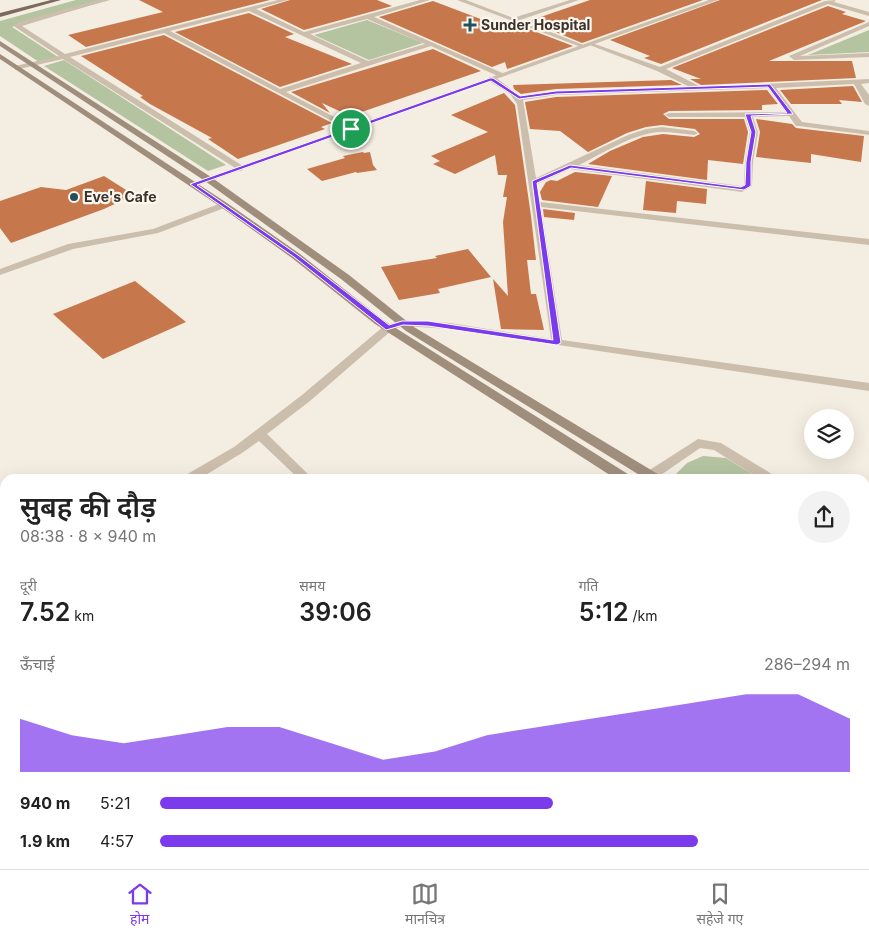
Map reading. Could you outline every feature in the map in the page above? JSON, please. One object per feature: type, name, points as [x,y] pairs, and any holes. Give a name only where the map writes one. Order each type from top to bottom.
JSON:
[{"type":"main road","points":[[0,10],[39,0]]},
{"type":"main road","points":[[0,15],[58,0]]},
{"type":"main road","points":[[0,44],[208,179],[345,277],[402,323],[648,474]]},
{"type":"main road","points":[[0,56],[224,205],[296,256],[388,328],[618,474]]},
{"type":"street","points":[[105,0],[24,22],[17,26],[240,168]]},
{"type":"street","points":[[18,68],[285,0]]},
{"type":"street","points":[[304,34],[427,0]]},
{"type":"street","points":[[460,0],[513,20],[660,69],[700,89]]},
{"type":"street","points":[[513,20],[576,0]]},
{"type":"street","points":[[193,184],[715,0]]},
{"type":"street","points":[[660,69],[830,1],[869,14]]},
{"type":"street","points":[[250,9],[368,64]]},
{"type":"street","points":[[367,16],[503,75]]},
{"type":"street","points":[[869,24],[793,57],[798,59],[869,56]]},
{"type":"street","points":[[165,31],[351,129]]},
{"type":"street","points":[[280,91],[431,44]]},
{"type":"street","points":[[492,79],[519,98],[556,93],[700,89],[869,81]]},
{"type":"street","points":[[856,82],[869,104]]},
{"type":"street","points":[[770,85],[796,122],[804,125],[869,133]]},
{"type":"street","points":[[519,98],[538,204],[557,343]]},
{"type":"street","points":[[570,166],[742,189],[748,186],[748,162],[754,132],[748,114]]},
{"type":"street","points":[[669,115],[791,114]]},
{"type":"street","points":[[534,182],[631,137],[649,131],[662,129],[694,133]]},
{"type":"street","points":[[538,204],[869,242]]},
{"type":"street","points":[[0,272],[71,246],[155,231],[224,205]]},
{"type":"street","points":[[197,474],[238,450],[306,398],[388,328],[402,323],[450,326],[869,387]]},
{"type":"street","points":[[259,434],[302,474]]},
{"type":"street","points":[[657,474],[698,443],[717,446],[762,474]]},
{"type":"green space","points":[[76,0],[110,0],[12,27],[58,57],[39,62],[0,36],[0,21]]},
{"type":"green space","points":[[367,20],[423,43],[369,60],[314,35]]},
{"type":"green space","points":[[869,30],[869,52],[808,55]]},
{"type":"green space","points":[[64,60],[226,165],[208,171],[44,66]]},
{"type":"green space","points":[[703,456],[726,458],[752,474],[676,474],[687,463]]},
{"type":"building","points":[[139,0],[270,0],[86,47],[68,35],[163,12]]},
{"type":"building","points":[[290,0],[377,0],[392,6],[304,30],[261,9]]},
{"type":"building","points":[[590,0],[703,0],[582,43],[529,21]]},
{"type":"building","points":[[720,0],[822,0],[661,64],[644,58],[650,56],[610,40]]},
{"type":"building","points":[[433,1],[507,29],[518,25],[573,46],[507,69],[505,62],[492,67],[379,17]]},
{"type":"building","points":[[828,6],[846,12],[842,14],[866,21],[769,61],[852,61],[856,78],[701,85],[690,79],[701,79],[672,68]]},
{"type":"building","points":[[249,13],[294,34],[285,37],[352,64],[280,87],[175,32]]},
{"type":"building","points":[[164,35],[332,123],[321,127],[325,129],[238,159],[208,139],[212,138],[150,104],[140,97],[143,96],[81,56]]},
{"type":"building","points":[[433,49],[481,71],[350,116],[322,103],[330,113],[291,92]]},
{"type":"building","points":[[671,80],[682,85],[556,89],[521,94],[514,89],[513,85]]},
{"type":"building","points":[[853,86],[862,102],[839,100],[842,104],[791,104],[780,90]]},
{"type":"building","points":[[767,90],[778,104],[762,105],[762,110],[669,111],[663,114],[669,119],[744,119],[748,132],[743,164],[708,160],[707,180],[588,164],[610,151],[643,137],[663,134],[694,137],[700,134],[695,129],[662,125],[646,127],[627,133],[588,152],[560,131],[530,129],[525,102],[556,97]]},
{"type":"building","points":[[504,93],[515,105],[536,260],[527,260],[531,294],[536,294],[544,330],[501,329],[493,279],[508,296],[503,222],[507,197],[503,197],[507,175],[498,175],[495,155],[455,174],[433,164],[440,161],[431,156],[488,132],[451,115]]},
{"type":"building","points":[[756,119],[792,124],[796,128],[864,136],[861,162],[811,154],[811,163],[756,157],[760,132]]},
{"type":"building","points":[[370,152],[373,165],[377,170],[356,172],[322,181],[307,169],[345,158],[343,156]]},
{"type":"building","points":[[575,172],[612,176],[598,207],[542,200],[540,192],[546,182],[551,180],[557,181]]},
{"type":"building","points":[[104,176],[134,195],[104,209],[11,243],[0,228],[0,201],[41,187],[66,190]]},
{"type":"building","points":[[646,181],[707,189],[706,204],[677,201],[676,213],[643,210]]},
{"type":"building","points":[[543,209],[575,213],[574,220],[544,217]]},
{"type":"building","points":[[468,249],[491,277],[438,289],[440,293],[399,300],[381,267],[437,258],[435,256]]},
{"type":"building","points":[[135,281],[186,322],[103,359],[53,314]]},
{"type":"place","name":"Sunder Hospital","points":[[470,25]]},
{"type":"place","name":"Eve's Cafe","points":[[74,197]]},
{"type":"route","points":[[492,79],[519,98],[556,93],[770,85],[791,114],[748,114],[754,132],[748,162],[748,186],[746,188],[570,166],[534,182],[557,343],[428,324],[402,323],[388,328],[296,256],[193,184],[351,129],[492,79]]}]
